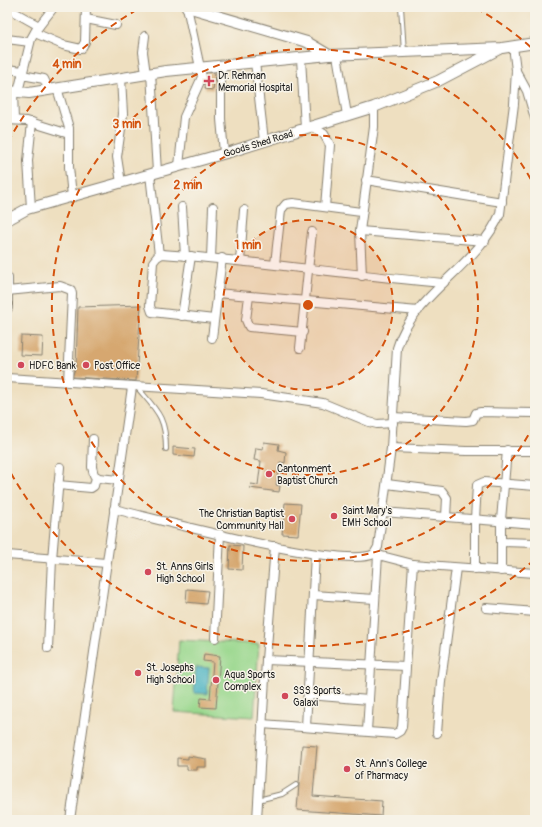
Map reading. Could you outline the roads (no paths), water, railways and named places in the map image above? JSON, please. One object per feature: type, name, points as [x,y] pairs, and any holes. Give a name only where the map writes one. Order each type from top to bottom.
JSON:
[{"type":"street","points":[[54,7],[37,29],[30,42],[22,73],[13,92],[10,120],[32,122],[69,134]]},
{"type":"street","points":[[7,8],[63,45],[80,49],[85,42],[86,7]]},
{"type":"street","points":[[179,166],[184,117],[202,81],[187,7],[210,10],[307,42],[333,55],[347,115]]},
{"type":"street","points":[[86,19],[116,25]]},
{"type":"street","points":[[145,36],[143,52],[148,74],[159,255],[154,262],[151,309],[156,314],[214,319]]},
{"type":"street","points":[[7,39],[30,42]]},
{"type":"street","name":"Goods Shed Road","points":[[13,92],[29,93],[148,74],[221,65],[333,55],[502,48],[535,42]]},
{"type":"street","points":[[367,732],[375,599],[376,555],[391,448],[397,348],[400,337],[418,311],[443,283],[485,241],[494,228],[502,202],[514,104],[516,70],[513,46]]},
{"type":"street","name":"Goods Shed Road","points":[[7,220],[12,216],[31,208],[224,153],[374,107],[438,81],[502,48]]},
{"type":"street","points":[[301,58],[308,127],[324,134],[330,145],[325,207]]},
{"type":"street","points":[[255,62],[264,141]]},
{"type":"street","points":[[221,65],[221,119],[224,153]]},
{"type":"street","points":[[7,69],[44,79],[53,89],[66,115],[69,134],[69,167],[72,196]]},
{"type":"street","points":[[516,70],[527,91],[535,118]]},
{"type":"street","points":[[120,183],[118,157],[123,114],[121,78]]},
{"type":"street","points":[[362,276],[360,231],[361,212],[374,127],[374,107]]},
{"type":"street","points":[[31,208],[28,161],[32,122]]},
{"type":"street","points":[[366,180],[502,202]]},
{"type":"street","points":[[275,264],[283,206],[293,203],[361,212]]},
{"type":"street","points":[[182,207],[188,256],[182,316]]},
{"type":"street","points":[[211,258],[213,207]]},
{"type":"street","points":[[240,261],[244,210]]},
{"type":"street","points":[[360,231],[485,241]]},
{"type":"street","points":[[300,348],[303,332],[312,232]]},
{"type":"street","points":[[159,255],[222,258],[362,276],[443,283]]},
{"type":"street","points":[[212,338],[222,258]]},
{"type":"street","points":[[7,278],[7,308]]},
{"type":"street","points":[[8,291],[60,286],[69,288],[72,291],[68,382]]},
{"type":"street","points":[[217,293],[418,311]]},
{"type":"street","points":[[249,296],[246,320],[249,326],[303,332]]},
{"type":"street","points":[[7,378],[261,394],[297,398],[323,403],[377,424],[393,420],[466,421],[473,420],[476,413],[482,412],[535,413]]},
{"type":"street","points":[[70,820],[103,606],[106,563],[112,547],[114,509],[118,480],[134,387]]},
{"type":"street","points":[[58,485],[91,488],[94,486],[96,477],[92,467],[93,439]]},
{"type":"street","points":[[391,448],[466,451],[535,451]]},
{"type":"street","points":[[501,571],[501,520],[507,450]]},
{"type":"street","points":[[48,648],[52,559],[60,468]]},
{"type":"street","points":[[96,477],[118,480]]},
{"type":"street","points":[[474,569],[475,519],[478,485],[484,482],[535,486]]},
{"type":"street","points":[[387,484],[442,491],[447,498],[446,517]]},
{"type":"street","points":[[114,509],[220,534],[315,554],[363,557],[376,555],[413,564],[535,573]]},
{"type":"street","points":[[383,512],[501,520],[535,524]]},
{"type":"street","points":[[215,638],[220,534]]},
{"type":"street","points":[[501,542],[535,543]]},
{"type":"street","points":[[257,820],[266,660],[275,546]]},
{"type":"street","points":[[306,727],[315,554]]},
{"type":"street","points":[[7,555],[106,563]]},
{"type":"street","points":[[262,724],[394,734],[400,731],[413,564]]},
{"type":"street","points":[[438,733],[441,682],[456,568]]},
{"type":"street","points":[[313,595],[375,599]]},
{"type":"street","points":[[486,608],[535,612]]},
{"type":"street","points":[[266,660],[406,666]]},
{"type":"street","points":[[308,695],[369,700]]},
{"type":"lane","points":[[401,7],[404,52]]},
{"type":"lane","points":[[134,387],[161,417],[166,432],[166,449]]},
{"type":"lane","points":[[258,800],[282,794],[296,784]]},
{"type":"water","points":[[196,667],[209,668],[207,694],[194,693]]},
{"type":"place","name":"Dr. Rehman Memorial Hospital","points":[[209,81]]},
{"type":"place","name":"HDFC Bank","points":[[21,365]]},
{"type":"place","name":"Post Office","points":[[86,365]]},
{"type":"place","name":"Cantonment Baptist Church","points":[[269,474]]},
{"type":"place","name":"Saint Mary's EMH School","points":[[334,516]]},
{"type":"place","name":"The Christian Baptist Community Hall","points":[[292,519]]},
{"type":"place","name":"St. Anns Girls High School","points":[[148,572]]},
{"type":"place","name":"St. Josephs High School","points":[[138,673]]},
{"type":"place","name":"Aqua Sports Complex","points":[[216,680]]},
{"type":"place","name":"SSS Sports Galaxi","points":[[285,696]]},
{"type":"place","name":"St. Ann's College of Pharmacy","points":[[347,769]]}]
